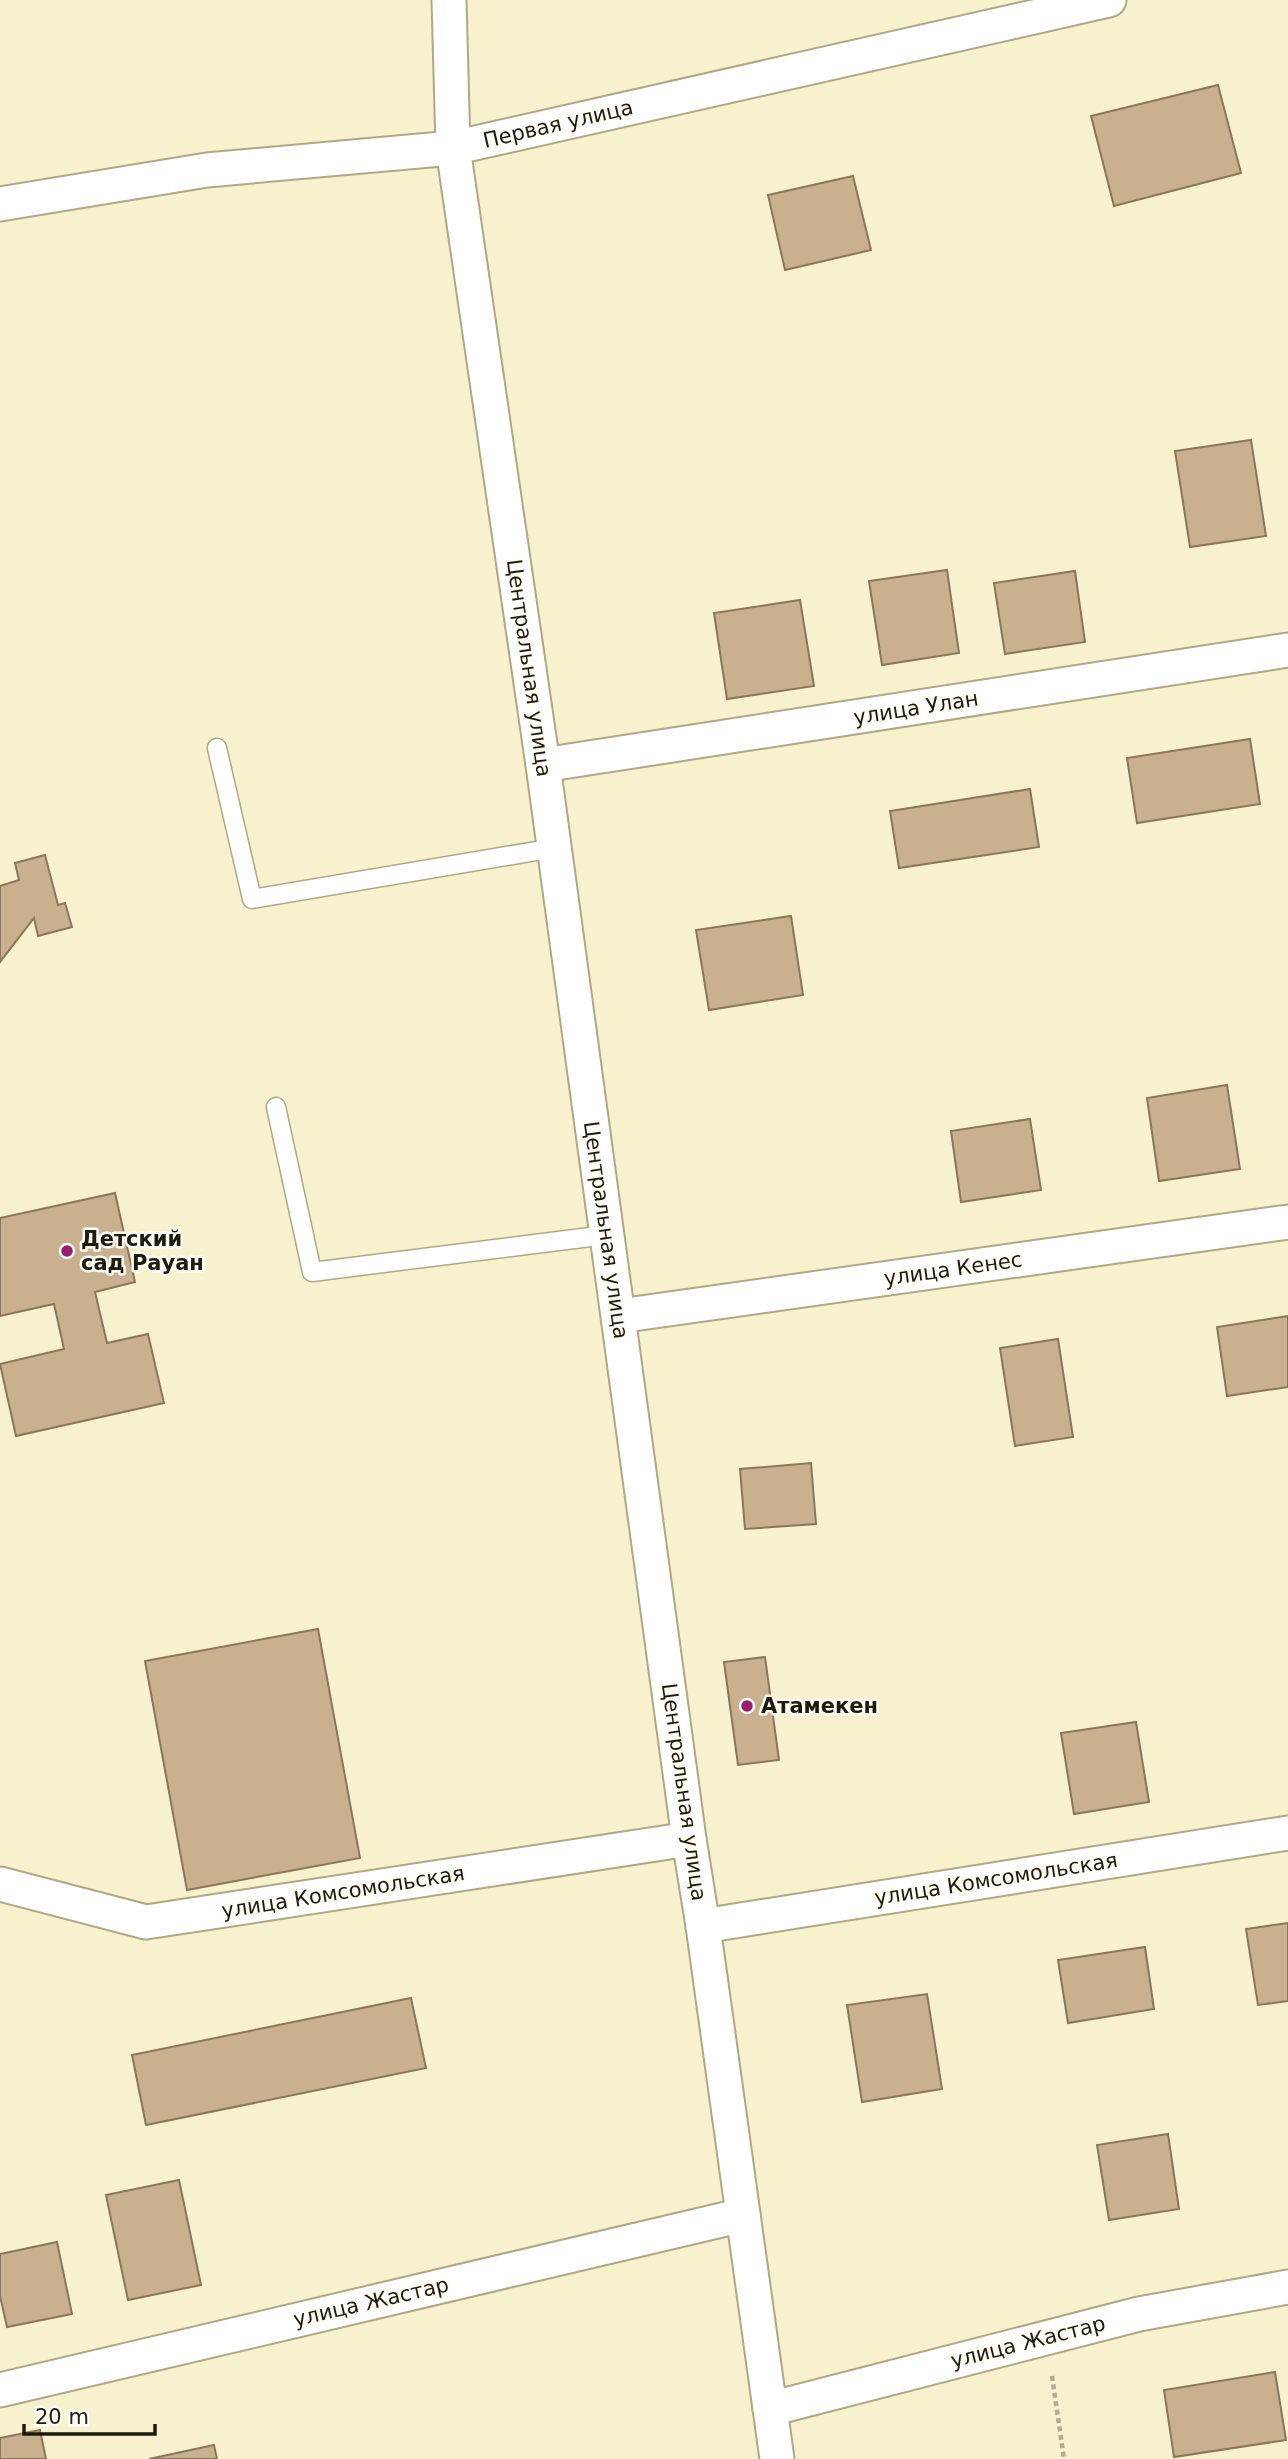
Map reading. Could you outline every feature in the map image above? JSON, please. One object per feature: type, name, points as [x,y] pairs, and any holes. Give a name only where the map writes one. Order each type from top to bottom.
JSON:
[{"type":"street","name":"Центральная улица","points":[[449,0],[453,148],[543,765],[689,1839],[777,2459]]},
{"type":"street","name":"Первая улица","points":[[0,204],[207,170],[453,148],[1109,0]]},
{"type":"street","name":"улица Улан","points":[[543,765],[1288,650]]},
{"type":"street","name":"улица Кенес","points":[[619,1316],[1288,1222]]},
{"type":"street","name":"улица Комсомольская","points":[[703,1926],[1288,1833]]},
{"type":"street","name":"улица Комсомольская","points":[[0,1884],[146,1922],[689,1839]]},
{"type":"street","name":"улица Жастар","points":[[0,2389],[743,2215]]},
{"type":"street","name":"улица Жастар","points":[[770,2409],[1139,2314],[1288,2287]]},
{"type":"lane","points":[[217,748],[253,899],[554,848]]},
{"type":"lane","points":[[276,1107],[313,1272],[606,1235]]},
{"type":"path","points":[[1046,2337],[1064,2459]]},
{"type":"building","points":[[1218,85],[1241,173],[1114,206],[1091,116]]},
{"type":"building","points":[[853,176],[871,250],[785,270],[768,195]]},
{"type":"building","points":[[1251,440],[1266,536],[1190,547],[1175,451]]},
{"type":"building","points":[[947,570],[959,653],[882,665],[869,581]]},
{"type":"building","points":[[1075,571],[1085,642],[1005,654],[994,583]]},
{"type":"building","points":[[800,600],[814,686],[727,699],[714,613]]},
{"type":"building","points":[[1250,739],[1260,804],[1137,823],[1127,758]]},
{"type":"building","points":[[1030,789],[1039,847],[899,868],[890,811]]},
{"type":"building","points":[[45,855],[58,905],[65,903],[72,927],[38,936],[34,918],[0,962],[0,886],[19,880],[15,863]]},
{"type":"building","points":[[791,916],[803,995],[709,1010],[696,930]]},
{"type":"building","points":[[1227,1085],[1240,1169],[1159,1181],[1147,1098]]},
{"type":"building","points":[[1030,1119],[1041,1190],[961,1202],[951,1131]]},
{"type":"building","points":[[115,1193],[135,1282],[95,1292],[107,1343],[148,1334],[164,1403],[16,1436],[0,1364],[64,1349],[54,1304],[0,1316],[0,1218]]},
{"type":"building","points":[[1288,1316],[1288,1387],[1227,1396],[1217,1327]]},
{"type":"building","points":[[1058,1339],[1073,1437],[1015,1446],[1000,1348]]},
{"type":"building","points":[[811,1463],[816,1524],[745,1529],[740,1469]]},
{"type":"building","points":[[318,1629],[360,1858],[187,1890],[145,1661]]},
{"type":"building","points":[[765,1657],[779,1760],[738,1765],[724,1662]]},
{"type":"building","points":[[1136,1722],[1149,1802],[1074,1814],[1061,1733]]},
{"type":"building","points":[[1288,1923],[1288,2001],[1258,2005],[1246,1929]]},
{"type":"building","points":[[1145,1947],[1154,2009],[1068,2023],[1058,1960]]},
{"type":"building","points":[[927,1994],[942,2089],[862,2102],[847,2005]]},
{"type":"building","points":[[411,1998],[426,2068],[146,2125],[132,2055]]},
{"type":"building","points":[[1168,2134],[1179,2209],[1109,2220],[1097,2145]]},
{"type":"building","points":[[179,2180],[201,2285],[128,2300],[106,2195]]},
{"type":"building","points":[[57,2242],[72,2314],[7,2327],[0,2296],[0,2254]]},
{"type":"building","points":[[1275,2372],[1286,2440],[1174,2457],[1164,2390]]},
{"type":"building","points":[[40,2430],[46,2459],[0,2459],[0,2438]]},
{"type":"building","points":[[214,2445],[217,2459],[149,2459]]},
{"type":"place","name":"Детский сад Рауан","points":[[67,1251]]},
{"type":"place","name":"Атамекен","points":[[747,1706]]}]
